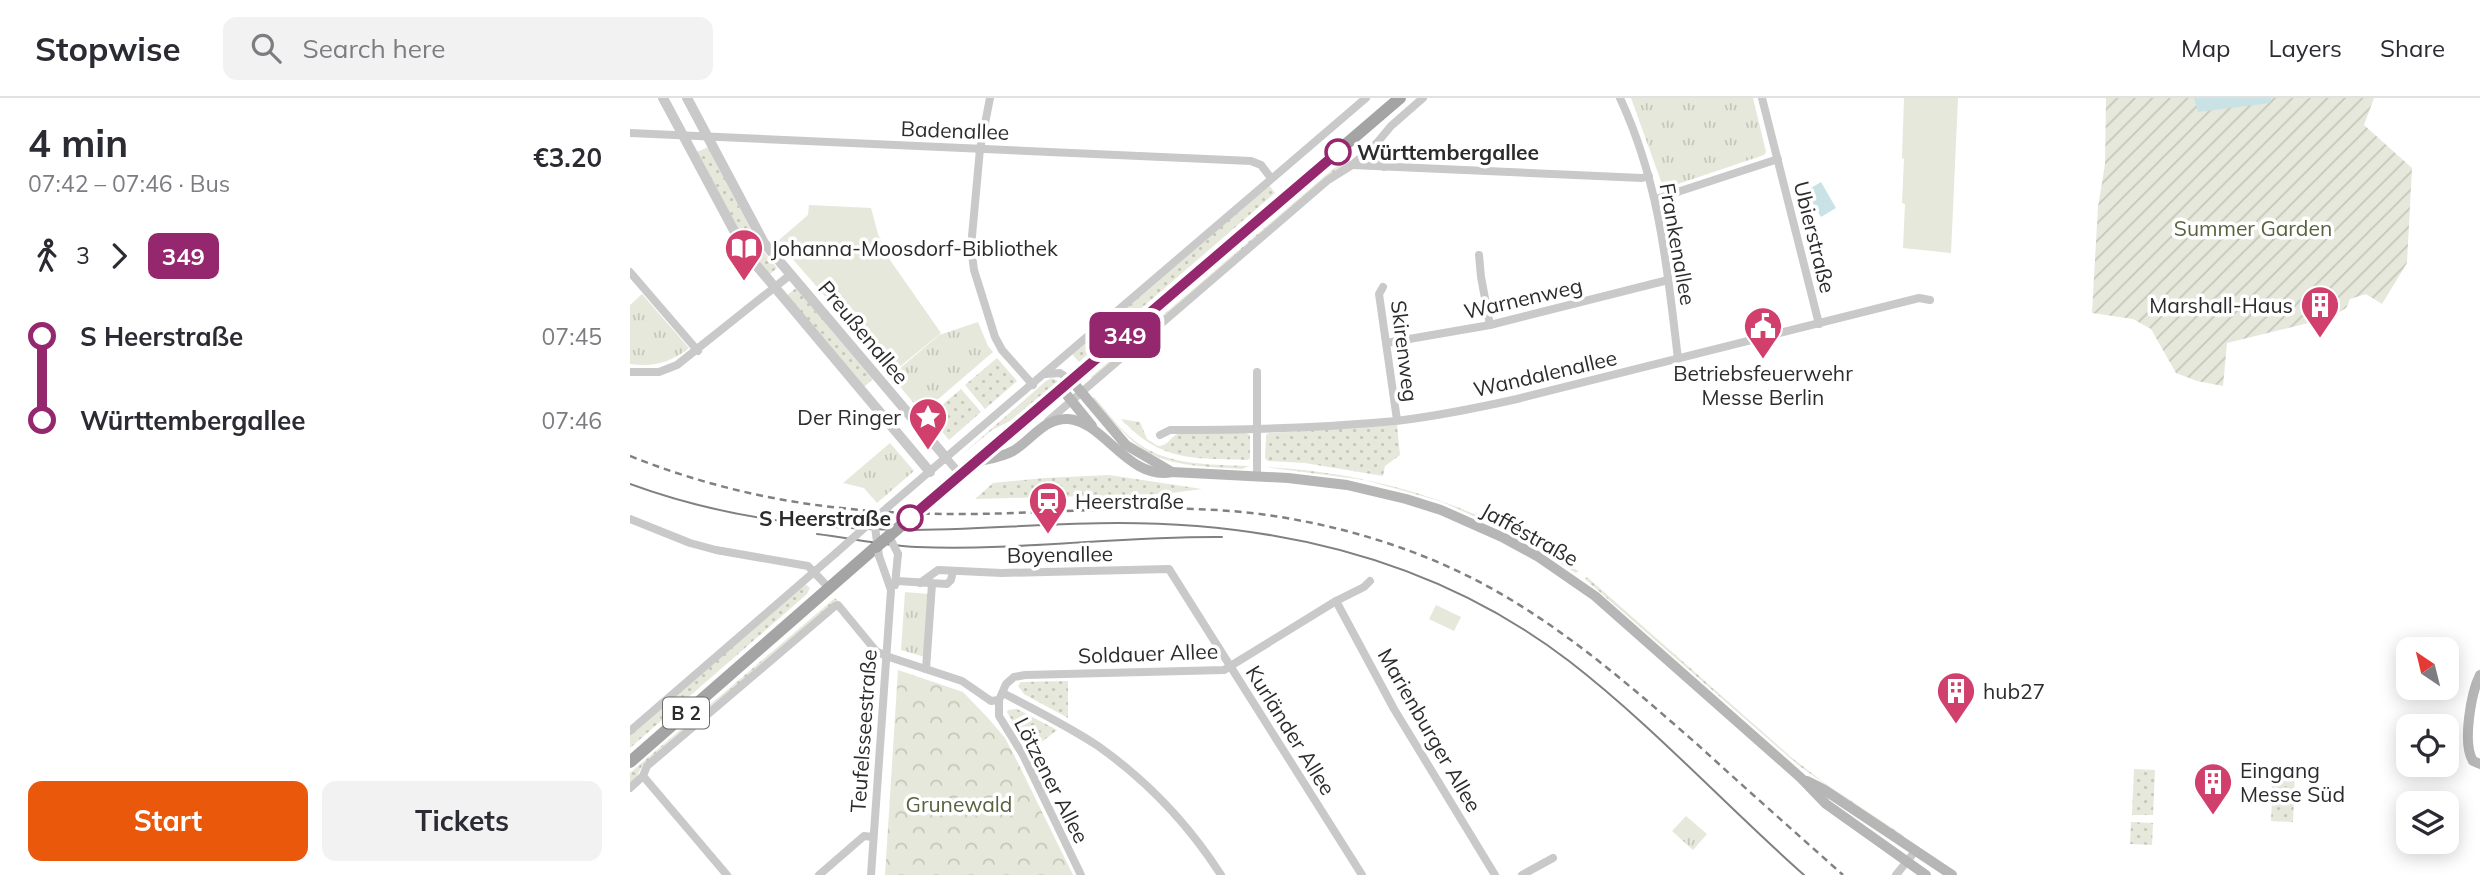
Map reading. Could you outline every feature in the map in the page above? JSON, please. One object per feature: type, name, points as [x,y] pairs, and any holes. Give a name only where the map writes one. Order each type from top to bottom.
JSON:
[{"type":"main road","name":"B 2","points":[[630,762],[829,588],[874,553],[930,500],[1400,98]]},
{"type":"main road","name":"Jafféstraße","points":[[1067,385],[1082,393],[1126,445],[1172,472]]},
{"type":"main road","name":"Jafféstraße","points":[[1067,385],[1072,401],[1120,454],[1162,474],[1172,472],[1257,476],[1335,483],[1406,499],[1461,518],[1522,547],[1577,582],[1611,609],[1801,778],[1814,795],[1926,875]]},
{"type":"main road","name":"Jafféstraße","points":[[1044,425],[1072,420],[1082,423],[1101,436]]},
{"type":"main road","points":[[976,462],[1010,453],[1044,425]]},
{"type":"main road","points":[[2478,764],[2471,759],[2469,751],[2472,703],[2480,674]]},
{"type":"main road","name":"Jafféstraße","points":[[1801,778],[1823,789],[1952,875]]},
{"type":"street","name":"Preußenallee","points":[[663,98],[746,253],[930,472]]},
{"type":"street","name":"Preußenallee","points":[[687,98],[764,243],[961,475]]},
{"type":"street","points":[[990,98],[972,222],[974,270],[995,337],[1002,350],[1032,385]]},
{"type":"street","points":[[630,731],[811,569],[836,553],[947,459],[1366,98]]},
{"type":"street","points":[[1044,425],[1328,180],[1352,165],[1423,98]]},
{"type":"street","name":"Frankenallee","points":[[1620,98],[1656,199],[1678,359]]},
{"type":"street","name":"Ubierstraße","points":[[1762,98],[1819,324]]},
{"type":"street","name":"Badenallee","points":[[630,133],[1251,161],[1261,165],[1271,178]]},
{"type":"street","points":[[1376,144],[1384,167]]},
{"type":"street","points":[[1656,199],[1778,159]]},
{"type":"street","points":[[1352,165],[1642,178],[1649,176]]},
{"type":"street","points":[[1479,255],[1490,325]]},
{"type":"street","points":[[630,272],[698,351]]},
{"type":"street","points":[[630,372],[659,372],[677,366],[790,275]]},
{"type":"street","name":"Warnenweg","points":[[1385,343],[1490,325],[1668,280]]},
{"type":"street","name":"Skirenweg","points":[[1382,287],[1379,294],[1396,421]]},
{"type":"street","name":"Wandalenallee","points":[[1160,435],[1170,430],[1257,430],[1396,421],[1517,400],[1919,298],[1930,300]]},
{"type":"street","points":[[1043,376],[1053,372],[1060,373],[1067,385]]},
{"type":"street","points":[[1257,372],[1257,476]]},
{"type":"street","points":[[630,519],[690,543],[811,569],[829,588]]},
{"type":"street","name":"Teufelsseestraße","points":[[871,875],[891,590],[874,553],[874,520]]},
{"type":"street","points":[[889,536],[898,554],[897,582],[891,590]]},
{"type":"street","name":"Boyenallee","points":[[920,583],[933,572],[1169,569]]},
{"type":"street","name":"Kurländer Allee","points":[[1169,569],[1362,875]]},
{"type":"street","points":[[926,669],[932,584],[950,583],[953,571]]},
{"type":"street","name":"Soldauer Allee","points":[[1001,697],[1008,681],[1023,675],[1224,670],[1370,581]]},
{"type":"street","name":"Boyenallee","points":[[897,582],[932,584]]},
{"type":"street","name":"Marienburger Allee","points":[[1336,601],[1394,709],[1496,875]]},
{"type":"street","points":[[630,788],[643,776],[647,766],[838,606],[876,651],[962,681],[991,701],[1001,697],[1097,746],[1134,775],[1168,807],[1221,875]]},
{"type":"street","name":"Lötzener Allee","points":[[1001,697],[999,716],[1023,755],[1081,875]]},
{"type":"street","points":[[643,776],[727,875]]},
{"type":"street","points":[[818,875],[864,836],[873,837]]},
{"type":"street","points":[[1896,875],[1916,850]]},
{"type":"street","points":[[1522,875],[1553,858]]},
{"type":"green space","points":[[1631,98],[1753,98],[1766,152],[1764,155],[1669,187],[1662,184]]},
{"type":"green space","points":[[1904,98],[1958,98],[1951,253],[1903,248]]},
{"type":"green space","name":"Summer Garden","points":[[2106,98],[2374,98],[2364,125],[2412,168],[2407,263],[2382,304],[2366,294],[2350,299],[2346,308],[2329,318],[2227,343],[2223,386],[2197,381],[2176,373],[2151,329],[2133,319],[2092,313],[2098,207],[2105,164]]},
{"type":"green space","points":[[708,147],[760,247],[777,268],[769,275],[751,252],[697,152]]},
{"type":"green space","points":[[1350,158],[1350,162],[1326,177],[1093,379],[1091,377],[1333,169]]},
{"type":"green space","points":[[1269,185],[1275,193],[1079,362],[1072,354]]},
{"type":"green space","points":[[809,205],[871,208],[878,234],[890,260],[941,333],[892,373],[779,240],[808,215]]},
{"type":"green space","points":[[796,288],[873,379],[864,387],[786,296]]},
{"type":"green space","points":[[642,294],[689,348],[661,363],[630,364],[630,305]]},
{"type":"green space","points":[[978,322],[993,352],[922,413],[891,376],[939,335]]},
{"type":"green space","points":[[997,358],[1017,381],[985,409],[965,385]]},
{"type":"green space","points":[[1052,378],[1058,381],[1010,421],[992,430],[958,458],[1046,381]]},
{"type":"green space","points":[[961,389],[981,412],[949,440],[929,416]]},
{"type":"green space","points":[[1093,398],[1130,437],[1157,454],[1202,464],[1249,466],[1242,469],[1191,465],[1157,456],[1142,448],[1127,436]]},
{"type":"green space","points":[[1121,419],[1140,422],[1147,439],[1158,446],[1180,433],[1246,433],[1250,435],[1250,458],[1211,459],[1179,455],[1150,443]]},
{"type":"green space","points":[[1397,425],[1400,455],[1385,466],[1383,476],[1305,463],[1268,461],[1265,458],[1266,435],[1269,433]]},
{"type":"green space","points":[[890,443],[914,471],[877,503],[864,488],[843,483]]},
{"type":"green space","points":[[1264,467],[1307,471],[1362,480]]},
{"type":"green space","points":[[1109,475],[1202,489],[1164,494],[975,499],[993,483]]},
{"type":"green space","points":[[1369,481],[1389,485],[1439,501]]},
{"type":"green space","points":[[1441,502],[1505,528],[1578,571],[1576,573],[1509,532]]},
{"type":"green space","points":[[1587,577],[1791,757],[1823,782],[1904,836],[1902,838],[1798,765],[1585,579]]},
{"type":"green space","points":[[805,584],[810,588],[807,594],[630,748],[630,735]]},
{"type":"green space","points":[[905,592],[929,594],[925,657],[901,650]]},
{"type":"green space","points":[[835,598],[839,602],[830,606],[642,766],[630,784],[630,773]]},
{"type":"green space","points":[[1436,605],[1461,617],[1454,631],[1429,619]]},
{"type":"green space","name":"Grunewald","points":[[898,670],[963,692],[988,718],[1005,738],[1073,875],[885,875]]},
{"type":"green space","points":[[1068,681],[1068,718],[1024,694],[1018,686],[1021,682]]},
{"type":"green space","points":[[1017,709],[1057,730],[1030,751],[1007,712]]},
{"type":"green space","points":[[2134,769],[2155,770],[2153,815],[2132,815]]},
{"type":"green space","points":[[2273,775],[2295,776],[2293,822],[2271,821]]},
{"type":"green space","points":[[1686,816],[1707,834],[1693,850],[1672,831]]},
{"type":"green space","points":[[2131,822],[2153,823],[2152,845],[2130,844]]},
{"type":"water","points":[[2194,98],[2271,98],[2270,103],[2198,112]]},
{"type":"water","points":[[1821,182],[1836,208],[1821,217],[1806,191]]},
{"type":"tram line","points":[[630,484],[697,505],[765,519],[835,527],[904,530],[1091,523],[1179,525],[1239,530],[1356,554],[1412,573],[1466,597],[1518,626],[1569,661],[1630,712],[1804,875]]},
{"type":"tram line","points":[[817,534],[892,545],[955,548],[1222,537]]},
{"type":"railway","points":[[630,456],[714,484],[840,508],[927,514],[1152,508],[1224,511],[1291,519],[1382,541],[1469,576],[1523,607],[1576,643],[1674,724],[1843,875]]},
{"type":"bus line","name":"349","points":[[910,518],[1338,152]]},
{"type":"place","name":"Württembergallee","points":[[1338,152]]},
{"type":"place","name":"Johanna-Moosdorf-Bibliothek","points":[[744,282]]},
{"type":"place","name":"Marshall-Haus","points":[[2320,339]]},
{"type":"place","name":"Betriebsfeuerwehr Messe Berlin","points":[[1763,360]]},
{"type":"place","name":"Der Ringer","points":[[928,451]]},
{"type":"place","name":"S Heerstraße","points":[[910,518]]},
{"type":"place","name":"Heerstraße","points":[[1048,535]]},
{"type":"place","name":"hub27","points":[[1956,725]]},
{"type":"place","name":"Eingang Messe Süd","points":[[2213,816]]}]
